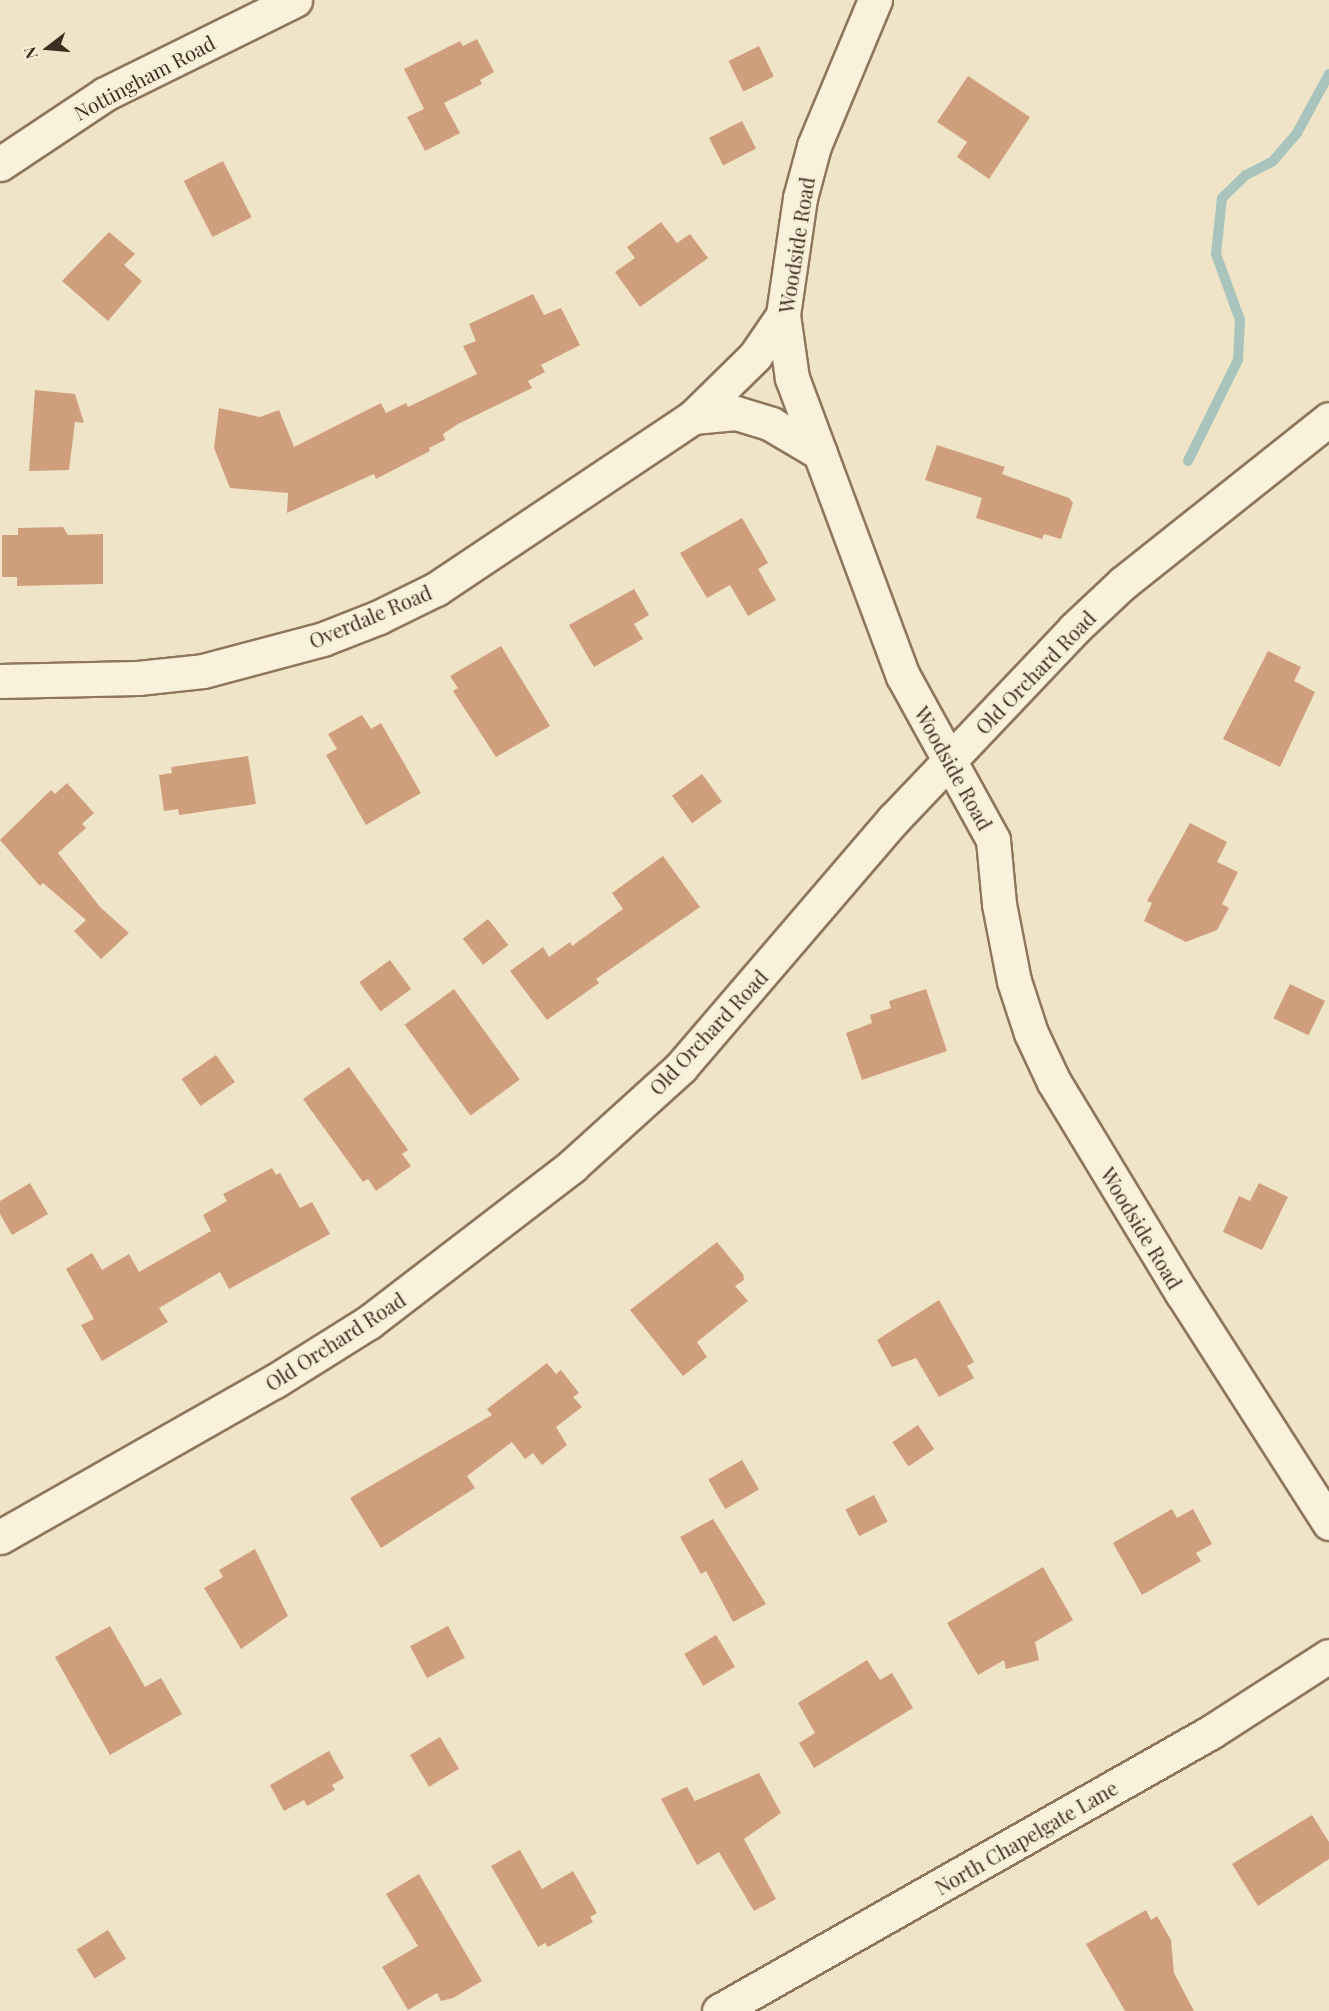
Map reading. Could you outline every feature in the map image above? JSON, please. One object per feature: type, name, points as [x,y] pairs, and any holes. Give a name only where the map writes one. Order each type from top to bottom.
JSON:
[{"type":"street","name":"Nottingham Road","points":[[0,164],[105,94],[295,0]]},
{"type":"street","name":"Woodside Road","points":[[875,0],[814,147],[800,198],[783,315],[792,378],[903,676],[993,840],[999,904],[1014,981],[1054,1082],[1329,1523]]},
{"type":"street","name":"Overdale Road","points":[[0,681],[138,678],[203,671],[323,639],[436,589],[693,417],[755,356],[783,315]]},
{"type":"street","name":"Overdale Road","points":[[693,417],[736,413],[771,424],[820,453]]},
{"type":"street","name":"Old Orchard Road","points":[[0,1537],[275,1382],[369,1322],[572,1166],[681,1067],[893,820],[1123,583],[1329,419]]},
{"type":"street","name":"North Chapelgate Lane","points":[[719,2011],[1211,1732],[1329,1656]]},
{"type":"building","points":[[477,39],[494,72],[480,80],[482,84],[444,103],[460,133],[425,151],[407,117],[424,109],[404,69],[460,41],[463,46]]},
{"type":"building","points":[[759,46],[774,77],[743,91],[728,61]]},
{"type":"building","points":[[968,76],[1030,117],[989,179],[957,157],[967,142],[937,122]]},
{"type":"building","points":[[742,121],[756,149],[723,165],[709,138]]},
{"type":"building","points":[[223,161],[252,217],[212,237],[184,181]]},
{"type":"building","points":[[661,222],[677,243],[690,234],[708,258],[640,307],[615,272],[635,258],[627,247]]},
{"type":"building","points":[[109,232],[135,254],[124,265],[142,281],[108,321],[62,281]]},
{"type":"building","points":[[533,294],[544,315],[561,308],[580,345],[541,365],[545,372],[528,381],[532,388],[458,424],[443,434],[445,440],[429,448],[430,451],[376,479],[374,474],[287,513],[288,493],[230,488],[214,448],[219,408],[260,417],[279,410],[294,447],[381,403],[386,413],[406,403],[408,407],[477,374],[463,346],[476,341],[469,324]]},
{"type":"building","points":[[35,390],[75,394],[84,423],[75,422],[69,470],[29,471]]},
{"type":"building","points":[[937,445],[1005,467],[1002,474],[1069,498],[1073,503],[1061,539],[1044,534],[1042,539],[976,518],[982,498],[925,480]]},
{"type":"building","points":[[742,518],[768,563],[758,569],[776,600],[748,616],[730,585],[707,598],[680,553]]},
{"type":"building","points":[[63,527],[68,535],[103,534],[103,584],[17,586],[17,577],[2,577],[2,535],[18,535],[18,528]]},
{"type":"building","points":[[634,589],[649,615],[634,624],[643,639],[594,667],[569,625]]},
{"type":"building","points":[[501,646],[550,726],[496,757],[453,691],[458,688],[450,676]]},
{"type":"building","points":[[1268,651],[1301,667],[1294,681],[1315,692],[1280,767],[1223,739]]},
{"type":"building","points":[[362,715],[371,729],[381,723],[421,793],[366,825],[326,755],[337,749],[328,734]]},
{"type":"building","points":[[248,756],[256,804],[179,815],[178,809],[164,811],[159,775],[172,773],[171,767]]},
{"type":"building","points":[[702,774],[722,802],[692,823],[672,796]]},
{"type":"building","points":[[67,783],[94,813],[82,824],[86,828],[58,853],[100,907],[129,933],[101,959],[74,931],[86,920],[43,883],[40,886],[0,840],[51,790],[55,794]]},
{"type":"building","points":[[1190,823],[1227,842],[1217,862],[1238,872],[1222,904],[1229,908],[1217,930],[1186,942],[1144,921],[1152,903],[1147,901]]},
{"type":"building","points":[[663,856],[700,907],[596,979],[599,983],[547,1020],[510,971],[543,947],[549,957],[570,942],[572,946],[623,909],[612,893]]},
{"type":"building","points":[[488,919],[508,945],[483,965],[463,939]]},
{"type":"building","points":[[390,960],[411,989],[380,1011],[359,982]]},
{"type":"building","points":[[1290,984],[1325,1001],[1308,1035],[1273,1018]]},
{"type":"building","points":[[454,989],[520,1080],[470,1115],[405,1025]]},
{"type":"building","points":[[926,989],[947,1051],[862,1080],[846,1033],[872,1023],[870,1015],[891,1008],[889,1001]]},
{"type":"building","points":[[216,1055],[235,1082],[201,1106],[182,1079]]},
{"type":"building","points":[[349,1067],[408,1150],[402,1154],[411,1166],[376,1191],[368,1179],[363,1182],[303,1099]]},
{"type":"building","points":[[272,1168],[276,1175],[280,1173],[300,1208],[312,1202],[330,1234],[229,1289],[220,1272],[159,1308],[168,1322],[102,1361],[81,1325],[94,1319],[66,1269],[92,1253],[102,1270],[129,1254],[139,1272],[211,1231],[203,1215],[227,1201],[223,1194]]},
{"type":"building","points":[[30,1183],[48,1214],[12,1235],[0,1214],[0,1201]]},
{"type":"building","points":[[1259,1183],[1288,1197],[1262,1250],[1223,1232],[1239,1196],[1250,1201]]},
{"type":"building","points":[[717,1242],[743,1274],[744,1280],[735,1286],[748,1301],[697,1342],[707,1357],[683,1376],[630,1310]]},
{"type":"building","points":[[939,1300],[974,1362],[967,1366],[974,1378],[939,1397],[916,1358],[892,1367],[877,1340]]},
{"type":"building","points":[[547,1363],[556,1374],[561,1370],[579,1393],[573,1397],[582,1407],[556,1427],[567,1445],[542,1465],[533,1453],[525,1459],[512,1442],[467,1476],[475,1488],[381,1548],[350,1498],[492,1415],[487,1409]]},
{"type":"building","points":[[918,1425],[934,1449],[909,1466],[892,1442]]},
{"type":"building","points":[[742,1460],[759,1489],[725,1509],[708,1480]]},
{"type":"building","points":[[874,1495],[888,1522],[859,1536],[845,1510]]},
{"type":"building","points":[[1172,1509],[1177,1518],[1193,1509],[1212,1544],[1196,1553],[1201,1561],[1142,1595],[1113,1543]]},
{"type":"building","points":[[713,1519],[766,1604],[733,1622],[706,1571],[701,1574],[680,1537]]},
{"type":"building","points":[[255,1549],[288,1616],[241,1649],[204,1588],[223,1577],[219,1570]]},
{"type":"building","points":[[1043,1567],[1073,1620],[1035,1642],[1039,1660],[1006,1669],[1004,1660],[978,1675],[947,1623]]},
{"type":"building","points":[[110,1626],[145,1687],[161,1678],[182,1714],[110,1755],[55,1657]]},
{"type":"building","points":[[448,1626],[465,1658],[427,1678],[410,1646]]},
{"type":"building","points":[[716,1635],[735,1667],[703,1686],[684,1654]]},
{"type":"building","points":[[867,1660],[880,1680],[892,1673],[913,1708],[814,1768],[799,1743],[815,1733],[798,1703]]},
{"type":"building","points":[[440,1737],[459,1769],[429,1787],[410,1755]]},
{"type":"building","points":[[329,1751],[344,1778],[332,1785],[335,1790],[307,1806],[304,1800],[284,1811],[270,1785]]},
{"type":"building","points":[[759,1773],[781,1813],[744,1839],[776,1899],[754,1911],[719,1852],[697,1865],[661,1799],[687,1787],[695,1801]]},
{"type":"building","points":[[1312,1815],[1329,1842],[1329,1859],[1258,1906],[1232,1864]]},
{"type":"building","points":[[520,1850],[542,1889],[573,1871],[597,1913],[590,1917],[593,1922],[548,1947],[545,1943],[538,1947],[491,1866]]},
{"type":"building","points":[[419,1874],[482,1981],[453,1998],[441,2001],[437,1993],[408,2010],[382,1967],[418,1946],[386,1894]]},
{"type":"building","points":[[1146,1910],[1151,1920],[1157,1916],[1171,1940],[1174,1973],[1194,2011],[1125,2011],[1086,1944]]},
{"type":"building","points":[[108,1930],[126,1959],[95,1978],[77,1950]]},
{"type":"waterway","points":[[1188,461],[1238,360],[1240,320],[1216,254],[1222,198],[1246,175],[1273,161],[1297,133],[1329,74]]}]
